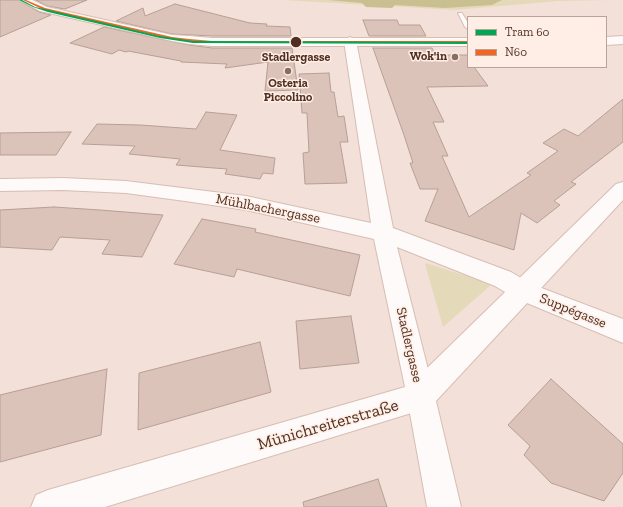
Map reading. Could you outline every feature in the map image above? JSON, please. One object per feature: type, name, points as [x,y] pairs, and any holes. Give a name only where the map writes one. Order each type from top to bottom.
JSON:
[{"type":"street","points":[[24,0],[44,9],[177,39],[212,42],[467,42]]},
{"type":"street","points":[[607,41],[623,40]]},
{"type":"street","name":"Stadlergasse","points":[[350,42],[383,233],[421,397],[444,507]]},
{"type":"street","name":"Mühlbachergasse","points":[[0,185],[63,184],[126,187],[246,203],[383,233],[503,279],[523,291]]},
{"type":"street","points":[[421,397],[434,381],[623,188]]},
{"type":"street","name":"Suppégasse","points":[[523,291],[623,331]]},
{"type":"street","name":"Münichreiterstraße","points":[[48,507],[421,397]]},
{"type":"lane","points":[[460,14],[467,25]]},
{"type":"shaded area","points":[[284,0],[611,0],[558,1],[455,10]]},
{"type":"shaded area","points":[[328,0],[502,0],[492,5],[445,8],[395,5],[392,8],[366,7],[362,3]]},
{"type":"shaded area","points":[[426,263],[488,283],[490,286],[443,327],[425,264]]},
{"type":"building","points":[[0,0],[18,0],[39,12],[51,15],[0,37]]},
{"type":"building","points":[[36,0],[87,0],[65,9],[47,6]]},
{"type":"building","points":[[175,4],[250,23],[267,24],[266,26],[290,27],[291,36],[212,36],[172,34],[116,21],[143,8],[145,16]]},
{"type":"building","points":[[363,20],[397,20],[399,25],[420,25],[426,36],[369,36]]},
{"type":"building","points":[[104,27],[189,45],[212,48],[292,48],[298,90],[265,91],[268,62],[225,68],[227,64],[181,62],[119,50],[112,54],[70,43]]},
{"type":"building","points":[[373,48],[432,48],[436,55],[467,55],[467,68],[475,68],[488,86],[427,87],[444,122],[433,122],[448,156],[442,156],[469,217],[531,175],[527,173],[558,151],[543,143],[564,129],[578,136],[623,99],[623,142],[571,182],[576,184],[554,201],[560,205],[537,223],[521,213],[514,250],[425,221],[438,189],[420,189],[410,163],[413,163]]},
{"type":"building","points":[[329,73],[331,92],[334,92],[338,117],[344,116],[348,142],[340,142],[347,183],[305,184],[303,153],[309,152],[307,113],[302,113],[299,74]]},
{"type":"building","points":[[206,112],[237,115],[220,150],[275,158],[273,174],[263,173],[260,179],[225,174],[227,169],[176,165],[180,159],[129,154],[135,146],[82,144],[97,124],[196,129]]},
{"type":"building","points":[[71,132],[56,155],[0,155],[0,133]]},
{"type":"building","points":[[54,207],[163,215],[142,257],[102,254],[110,240],[60,237],[52,250],[0,247],[0,210]]},
{"type":"building","points":[[202,219],[256,229],[255,232],[360,255],[350,296],[237,269],[234,277],[174,264]]},
{"type":"building","points":[[351,316],[359,363],[300,369],[296,321]]},
{"type":"building","points":[[260,342],[271,392],[138,430],[139,373]]},
{"type":"building","points":[[107,369],[101,435],[0,462],[0,395]]},
{"type":"building","points":[[551,379],[623,444],[623,473],[604,501],[551,483],[524,455],[530,446],[508,425]]},
{"type":"building","points":[[378,479],[387,507],[304,507],[303,502]]},
{"type":"tram line","name":"60","points":[[20,0],[34,7],[48,11],[160,37],[193,42],[467,43]]},
{"type":"transit line","name":"N60","points":[[24,0],[44,9],[172,38],[189,40],[212,42],[467,42]]},
{"type":"place","name":"Stadlergasse","points":[[296,42]]},
{"type":"place","name":"Wok'in","points":[[455,57]]},
{"type":"place","name":"Osteria Piccolino","points":[[288,71]]}]
